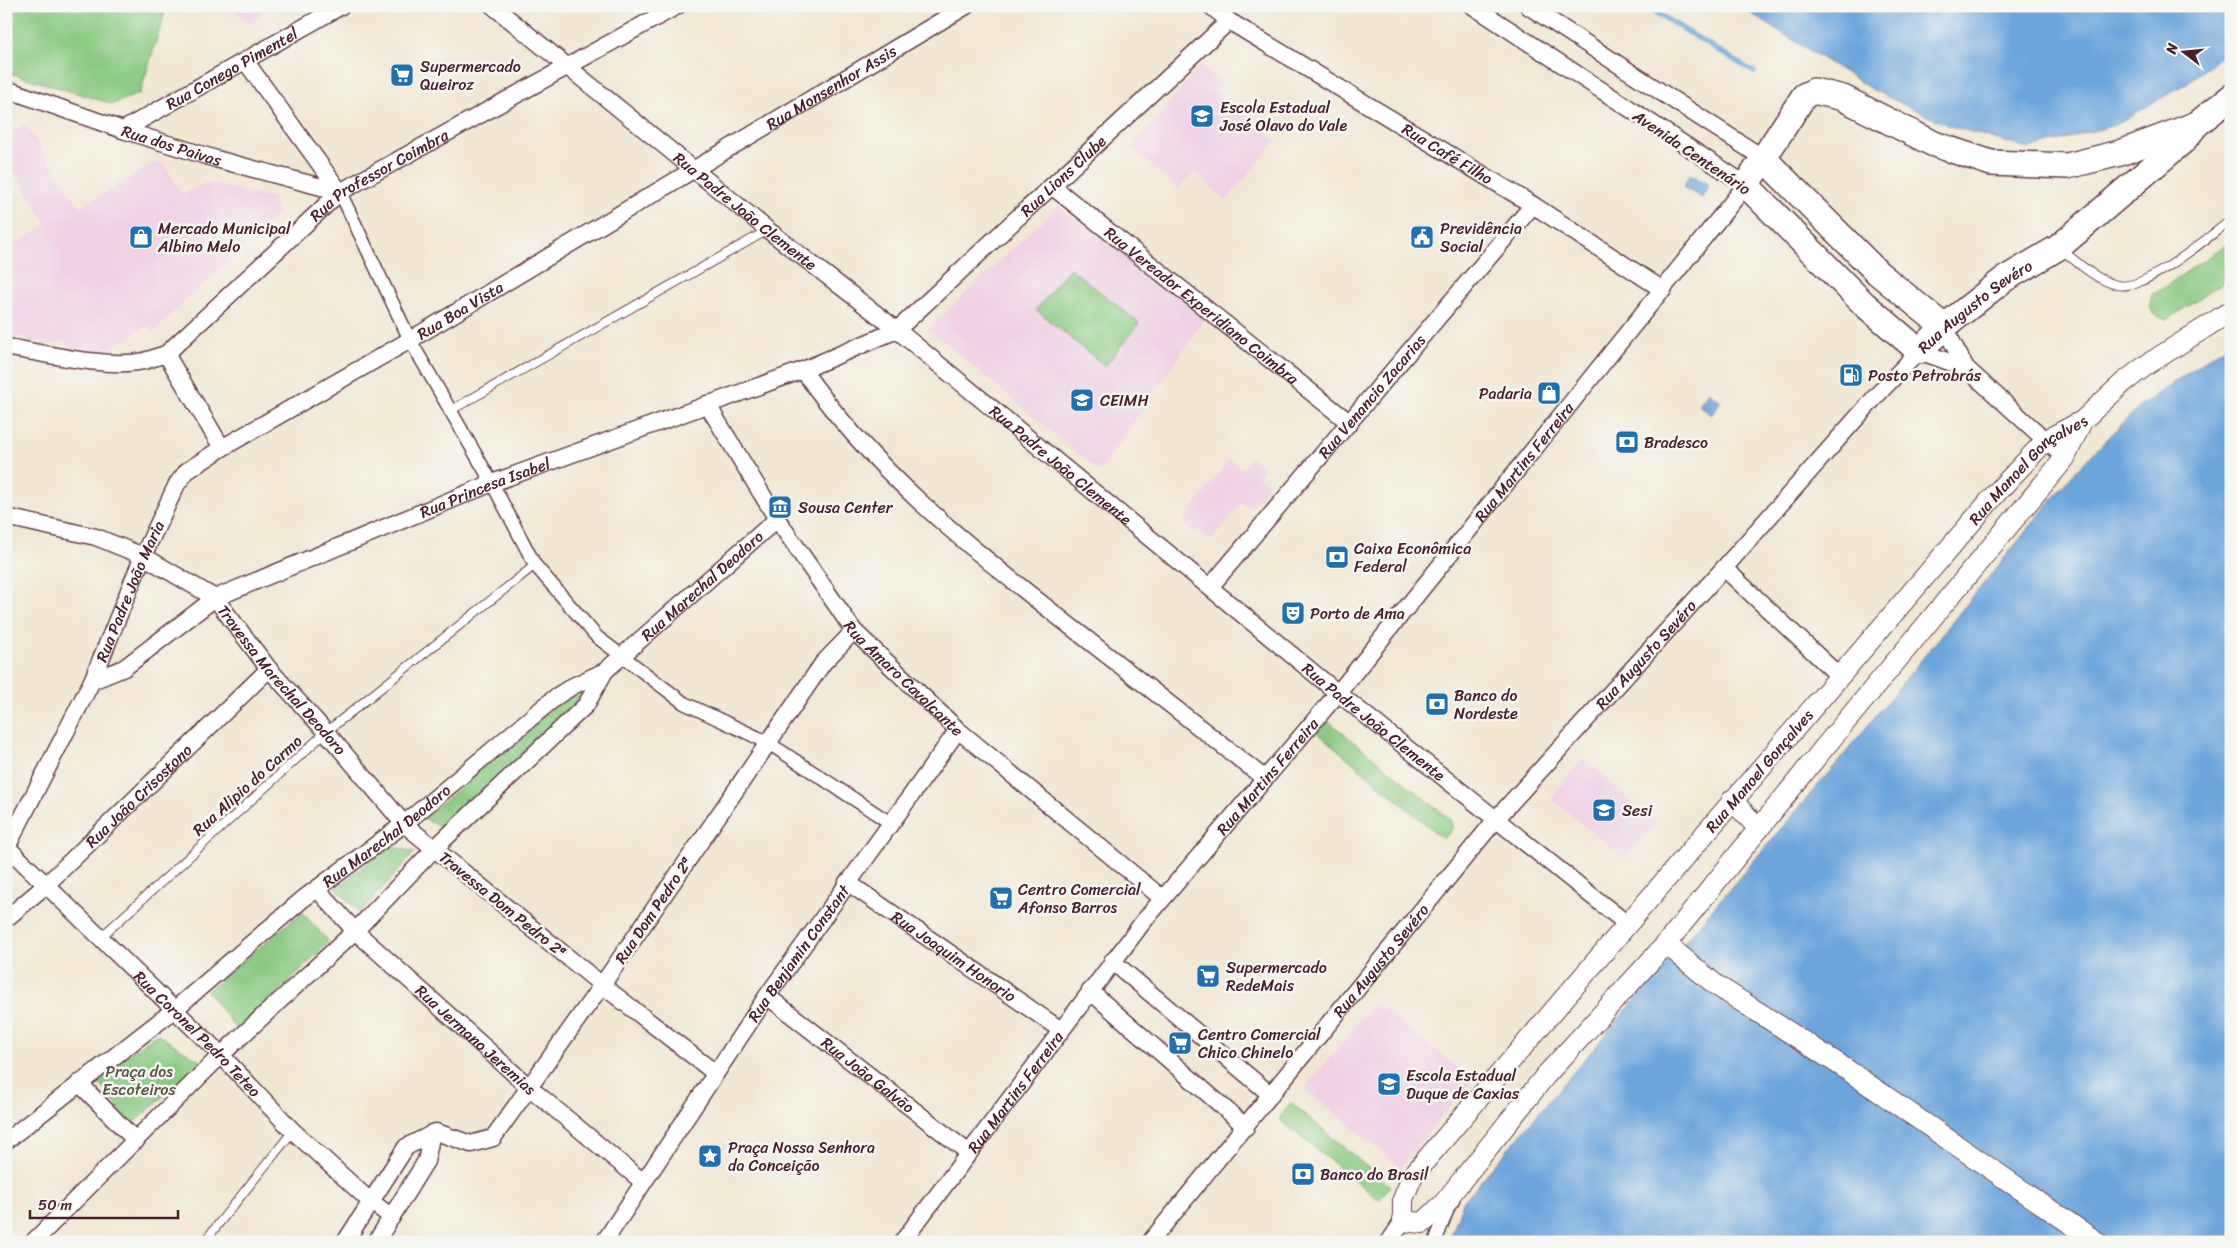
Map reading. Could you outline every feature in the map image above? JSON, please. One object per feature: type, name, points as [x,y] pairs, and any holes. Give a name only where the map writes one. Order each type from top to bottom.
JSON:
[{"type":"main road","name":"Rua Martins Ferreira","points":[[1746,185],[1804,96],[1814,91],[1822,91],[1843,98],[1934,144],[1991,163],[2067,166],[2120,153],[2197,124]]},
{"type":"main road","points":[[2197,124],[2231,98]]},
{"type":"main road","name":"Rua Augusto Sevéro","points":[[1919,351],[1944,327],[2003,280],[2059,247],[2183,142],[2197,124]]},
{"type":"main road","name":"Avenida Centenário","points":[[1763,158],[1878,273],[1944,327]]},
{"type":"main road","name":"Avenida Centenário","points":[[1746,185],[1864,304],[1919,351]]},
{"type":"street","name":"Rua Conego Pimentel","points":[[123,130],[246,62],[341,6]]},
{"type":"street","name":"Rua Padre João Clemente","points":[[493,6],[768,230],[898,330],[1338,693],[1627,924]]},
{"type":"street","name":"Rua Professor Coimbra","points":[[166,354],[340,192],[677,6]]},
{"type":"street","name":"Rua Monsenhor Assis","points":[[695,169],[966,6]]},
{"type":"street","name":"Rua Café Filho","points":[[1211,6],[1229,21],[1533,205],[1663,290]]},
{"type":"street","name":"Avenida Centenário","points":[[1473,6],[1746,185]]},
{"type":"street","name":"Avenida Centenário","points":[[1528,6],[1763,158]]},
{"type":"street","name":"Rua Lions Clube","points":[[898,330],[1229,21]]},
{"type":"street","points":[[246,62],[340,192],[410,340],[447,412],[492,483],[535,565],[598,637],[684,703],[767,742],[892,824]]},
{"type":"street","name":"Rua dos Paivas","points":[[6,89],[123,130],[216,159],[340,192]]},
{"type":"street","name":"Rua Boa Vista","points":[[222,448],[410,340],[695,169]]},
{"type":"street","name":"Rua Martins Ferreira","points":[[902,1242],[1162,898],[1338,693],[1746,185]]},
{"type":"street","name":"Rua Vereador Experidiano Coimbra","points":[[1053,187],[1350,422]]},
{"type":"street","name":"Rua Venancio Zacarias","points":[[1210,587],[1533,205]]},
{"type":"street","points":[[2082,421],[2124,382],[2148,364],[2231,311]]},
{"type":"street","name":"Avenida Centenário","points":[[1944,327],[1966,368],[2065,458]]},
{"type":"street","name":"Rua Princesa Isabel","points":[[92,681],[124,668],[215,598],[492,483],[803,370],[898,330]]},
{"type":"street","points":[[6,347],[78,359],[124,362],[144,361],[166,354],[222,448]]},
{"type":"street","name":"Avenida Centenário","points":[[1919,351],[1966,368]]},
{"type":"street","name":"Rua Augusto Sevéro","points":[[1150,1242],[1246,1127],[1496,818],[1724,568],[1876,396],[1919,351]]},
{"type":"street","points":[[803,370],[847,429],[928,511],[995,568],[1264,778]]},
{"type":"street","name":"Rua Amaro Cavalcante","points":[[707,404],[777,519],[854,631],[958,730],[1162,898]]},
{"type":"street","name":"Rua Manoel Gonçalves","points":[[2082,421],[2065,458],[1759,829],[1671,948],[1617,998],[1546,1075],[1444,1204],[1423,1222],[1403,1221],[1403,1199],[1413,1175],[1998,490],[2046,440],[2082,421]]},
{"type":"street","name":"Rua Padre João Maria","points":[[6,847],[92,681],[143,556],[177,484],[187,470],[222,448]]},
{"type":"street","name":"Travessa Marechal Deodoro","points":[[6,517],[96,537],[143,556],[215,598],[269,669],[326,732],[404,824]]},
{"type":"street","name":"Rua Marechal Deodoro","points":[[36,1241],[220,1055],[355,931],[435,848],[586,704],[605,672],[621,656],[777,519]]},
{"type":"street","points":[[1724,568],[1839,676]]},
{"type":"street","points":[[1904,600],[1926,626]]},
{"type":"street","name":"Rua Dom Pedro 2ª","points":[[432,1133],[443,1132],[470,1144],[492,1138],[602,986],[767,742],[824,663],[854,631]]},
{"type":"street","name":"Rua João Crisostono","points":[[6,919],[46,885],[269,669]]},
{"type":"street","name":"Rua Marechal Deodoro","points":[[6,1141],[174,1010],[317,889],[404,824],[557,696],[573,686],[605,672]]},
{"type":"street","name":"Rua Benjamin Constant","points":[[604,1242],[767,996],[847,882],[892,824],[958,730]]},
{"type":"street","points":[[1732,800],[1759,829]]},
{"type":"street","name":"Travessa Dom Pedro 2ª","points":[[404,824],[602,986],[715,1073]]},
{"type":"street","name":"Rua Coronel Pedro Teteo","points":[[6,847],[220,1055],[293,1131],[370,1201],[392,1217]]},
{"type":"street","name":"Rua Joaquim Honorio","points":[[847,882],[1061,1030]]},
{"type":"street","name":"Rua Jermano Jeremias","points":[[317,889],[355,931],[530,1088],[643,1182]]},
{"type":"street","points":[[1671,948],[1716,984],[1840,1065],[2097,1242]]},
{"type":"street","points":[[1112,962],[1271,1095]]},
{"type":"street","points":[[1090,992],[1246,1127]]},
{"type":"street","name":"Rua João Galvão","points":[[767,996],[969,1153]]},
{"type":"street","points":[[1435,1242],[1449,1206],[1556,1076],[1612,1013],[1617,998]]},
{"type":"street","points":[[79,1083],[136,1141]]},
{"type":"street","points":[[345,1242],[406,1147],[432,1133]]},
{"type":"street","points":[[376,1242],[426,1161],[432,1133]]},
{"type":"street","points":[[1388,1242],[1403,1221]]},
{"type":"lane","points":[[2059,247],[2098,278],[2117,285],[2130,285],[2153,275],[2180,258],[2231,220]]},
{"type":"lane","points":[[447,412],[768,230]]},
{"type":"lane","name":"Rua Alipio do Carmo","points":[[100,938],[326,732],[535,565]]},
{"type":"lane","points":[[204,1242],[293,1131]]},
{"type":"shaded area","points":[[229,6],[266,6],[252,25]]},
{"type":"shaded area","name":"Escola Estadual José Olavo do Vale","points":[[1200,65],[1222,83],[1216,91],[1276,141],[1226,201],[1195,172],[1178,189],[1133,148]]},
{"type":"shaded area","name":"Mercado Municipal Albino Melo","points":[[24,123],[80,207],[156,162],[163,162],[182,194],[208,182],[272,198],[279,213],[153,332],[149,326],[91,359],[84,347],[71,352],[63,341],[46,347],[41,341],[31,344],[23,335],[6,340],[6,249],[47,225],[6,158],[6,137]]},
{"type":"shaded area","name":"CEIMH","points":[[1058,206],[1206,317],[1100,472],[928,329]]},
{"type":"shaded area","points":[[1251,457],[1265,468],[1259,477],[1269,485],[1250,509],[1241,503],[1211,541],[1196,529],[1194,532],[1182,523],[1229,459],[1243,468]]},
{"type":"shaded area","name":"Sesi","points":[[1583,758],[1656,823],[1625,859],[1551,798]]},
{"type":"shaded area","name":"Escola Estadual Duque de Caxias","points":[[1374,1002],[1473,1079],[1401,1167],[1305,1089]]},
{"type":"green space","points":[[6,6],[167,6],[140,93],[113,104],[6,72]]},
{"type":"green space","points":[[2231,241],[2231,277],[2167,320],[2153,314],[2150,306],[2152,294]]},
{"type":"green space","points":[[1070,268],[1139,323],[1105,366],[1036,310]]},
{"type":"green space","points":[[595,682],[579,702],[467,804],[447,831],[424,818],[557,704]]},
{"type":"green space","points":[[1322,721],[1328,721],[1450,819],[1453,828],[1443,839],[1318,733],[1317,726]]},
{"type":"green space","points":[[389,846],[415,852],[360,913],[336,888]]},
{"type":"green space","points":[[302,912],[329,942],[238,1031],[207,991]]},
{"type":"green space","name":"Praça dos Escoteiros","points":[[157,1034],[202,1062],[131,1125],[95,1077]]},
{"type":"green space","points":[[1291,1103],[1390,1186],[1379,1200],[1279,1119]]},
{"type":"water","points":[[1739,6],[2231,6],[2231,49],[2187,83],[2115,125],[2029,149],[1947,125],[1873,90]]},
{"type":"water","points":[[1690,174],[1709,185],[1702,198],[1683,187]]},
{"type":"water","points":[[2231,342],[2231,1242],[1449,1242],[1463,1202],[1843,756],[2072,475],[2139,407]]},
{"type":"water","points":[[1708,392],[1721,401],[1711,415],[1699,405]]},
{"type":"waterway","points":[[1645,6],[1754,72]]},
{"type":"place","name":"Supermercado Queiroz","points":[[402,75]]},
{"type":"place","name":"Escola Estadual José Olavo do Vale","points":[[1202,116]]},
{"type":"place","name":"Mercado Municipal Albino Melo","points":[[141,237]]},
{"type":"place","name":"Previdência Social","points":[[1422,237]]},
{"type":"place","name":"Posto Petrobrás","points":[[1851,375]]},
{"type":"place","name":"Padaria","points":[[1549,393]]},
{"type":"place","name":"CEIMH","points":[[1082,400]]},
{"type":"place","name":"Bradesco","points":[[1627,442]]},
{"type":"place","name":"Sousa Center","points":[[780,507]]},
{"type":"place","name":"Caixa Econômica Federal","points":[[1337,557]]},
{"type":"place","name":"Porto de Ama","points":[[1293,613]]},
{"type":"place","name":"Banco do Nordeste","points":[[1437,704]]},
{"type":"place","name":"Sesi","points":[[1604,810]]},
{"type":"place","name":"Centro Comercial Afonso Barros","points":[[1001,898]]},
{"type":"place","name":"Supermercado RedeMais","points":[[1208,976]]},
{"type":"place","name":"Centro Comercial Chico Chinelo","points":[[1180,1043]]},
{"type":"place","name":"Escola Estadual Duque de Caxias","points":[[1389,1084]]},
{"type":"place","name":"Praça Nossa Senhora da Conceição","points":[[710,1156]]},
{"type":"place","name":"Banco do Brasil","points":[[1303,1174]]}]
